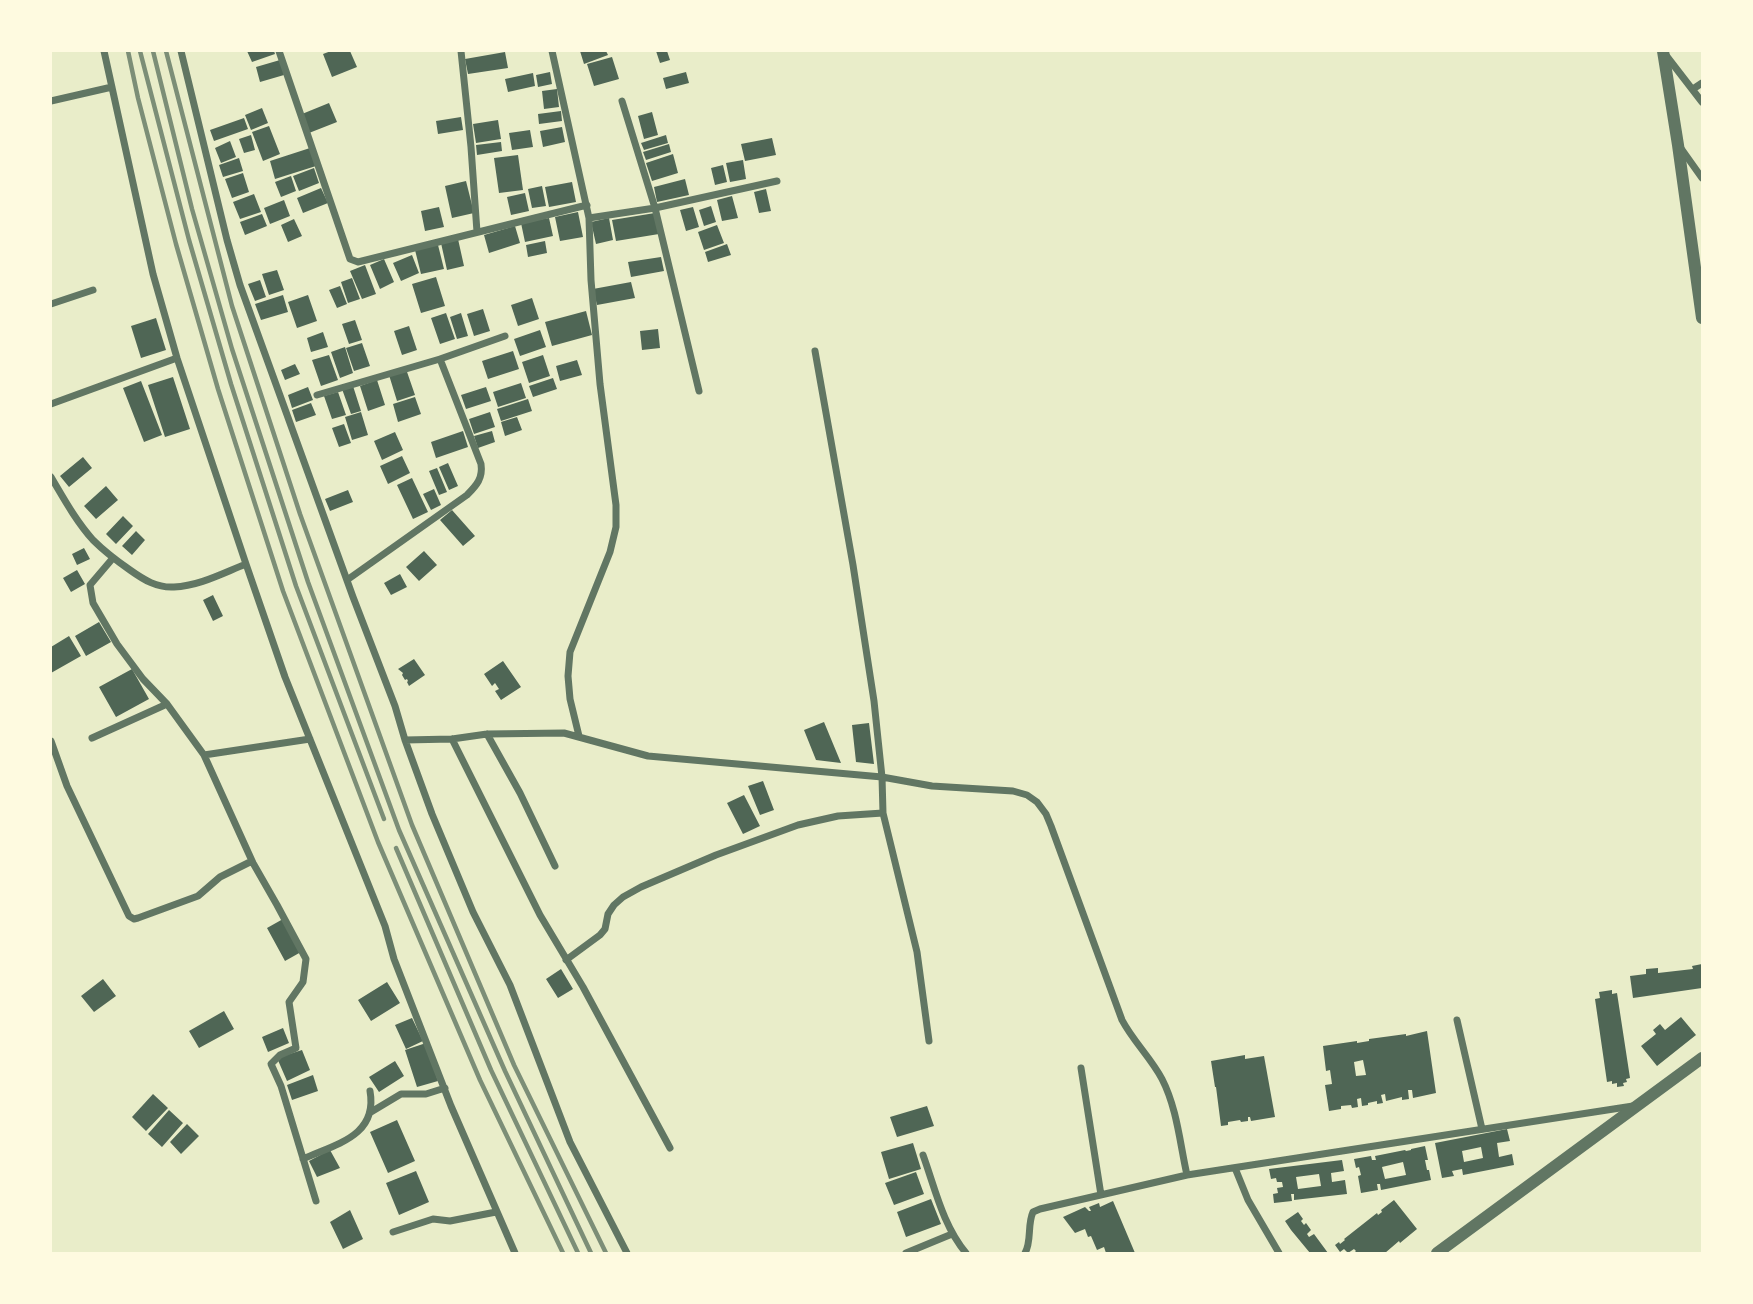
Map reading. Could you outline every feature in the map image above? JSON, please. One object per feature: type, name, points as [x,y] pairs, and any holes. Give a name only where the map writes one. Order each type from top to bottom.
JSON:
[{"type":"street","points":[[104,51],[153,274],[177,358],[246,564],[285,677],[384,926],[394,959],[515,1253]]},
{"type":"street","points":[[181,51],[240,285],[432,814],[473,912],[518,1004],[570,1142],[627,1253]]},
{"type":"street","points":[[279,51],[350,259],[358,262],[587,205]]},
{"type":"street","points":[[461,51],[477,232]]},
{"type":"street","points":[[552,51],[589,218],[598,358],[616,505],[616,527],[610,552],[570,652],[570,699],[579,736]]},
{"type":"street","points":[[1663,51],[1702,102]]},
{"type":"street","points":[[1663,51],[1702,318]]},
{"type":"street","points":[[1693,89],[1702,83]]},
{"type":"street","points":[[51,101],[112,87]]},
{"type":"street","points":[[622,101],[655,208],[699,391]]},
{"type":"street","points":[[1678,145],[1702,178]]},
{"type":"street","points":[[589,218],[655,208],[778,181]]},
{"type":"street","points":[[51,304],[93,290]]},
{"type":"street","points":[[317,395],[440,359],[505,336]]},
{"type":"street","points":[[815,351],[874,701],[883,813],[913,930],[929,1041]]},
{"type":"street","points":[[51,404],[177,358]]},
{"type":"street","points":[[347,580],[467,495],[479,481],[481,464],[440,359]]},
{"type":"street","points":[[51,477],[81,526],[95,542],[113,558],[157,586],[194,584],[246,564]]},
{"type":"street","points":[[113,558],[90,585],[93,603],[117,644],[204,755],[252,862],[306,959],[303,982],[289,1002],[296,1048],[280,1055],[271,1064],[281,1086],[316,1201]]},
{"type":"street","points":[[92,738],[166,704]]},
{"type":"street","points":[[405,740],[487,734],[564,733],[648,756],[882,777],[932,786],[1013,791],[1027,795],[1037,802],[1046,814],[1122,1020],[1163,1082],[1171,1103],[1187,1175]]},
{"type":"street","points":[[487,734],[520,793],[555,866]]},
{"type":"street","points":[[204,755],[310,738]]},
{"type":"street","points":[[452,738],[540,915],[583,987],[670,1148]]},
{"type":"street","points":[[51,741],[67,786],[130,916],[134,919],[198,896],[220,877],[252,862]]},
{"type":"street","points":[[566,960],[600,935],[614,905],[641,887],[716,855],[798,825],[838,816],[883,813]]},
{"type":"street","points":[[1457,1020],[1482,1129]]},
{"type":"street","points":[[1437,1253],[1702,1058]]},
{"type":"street","points":[[1081,1068],[1101,1195]]},
{"type":"street","points":[[370,1112],[401,1094],[426,1094],[445,1088]]},
{"type":"street","points":[[303,1159],[358,1133],[370,1112],[370,1091]]},
{"type":"street","points":[[1025,1253],[1033,1212],[1101,1195],[1187,1175],[1641,1104]]},
{"type":"street","points":[[923,1156],[952,1234],[966,1253]]},
{"type":"street","points":[[1235,1168],[1248,1200],[1279,1253]]},
{"type":"street","points":[[393,1232],[433,1219],[450,1221],[496,1212]]},
{"type":"street","points":[[906,1253],[952,1234]]},
{"type":"building","points":[[247,51],[274,51],[275,54],[252,62]]},
{"type":"building","points":[[350,51],[357,67],[332,77],[323,54]]},
{"type":"building","points":[[580,51],[606,51],[608,55],[584,64]]},
{"type":"building","points":[[656,51],[667,51],[670,60],[660,63]]},
{"type":"building","points":[[505,52],[508,68],[468,74],[465,59]]},
{"type":"building","points":[[612,57],[619,79],[594,86],[587,64]]},
{"type":"building","points":[[280,60],[284,75],[260,82],[256,67]]},
{"type":"building","points":[[550,72],[552,84],[538,87],[536,75]]},
{"type":"building","points":[[686,72],[689,83],[666,89],[663,78]]},
{"type":"building","points":[[533,73],[535,86],[508,92],[505,79]]},
{"type":"building","points":[[557,89],[559,107],[544,109],[542,91]]},
{"type":"building","points":[[329,103],[337,122],[309,133],[302,114]]},
{"type":"building","points":[[262,108],[268,123],[251,130],[245,115]]},
{"type":"building","points":[[561,111],[562,121],[539,124],[538,114]]},
{"type":"building","points":[[652,112],[658,135],[644,139],[638,116]]},
{"type":"building","points":[[461,117],[463,130],[438,134],[436,121]]},
{"type":"building","points":[[244,118],[248,129],[214,141],[210,130]]},
{"type":"building","points":[[498,120],[501,139],[476,143],[473,124]]},
{"type":"building","points":[[269,126],[280,154],[263,161],[252,132]]},
{"type":"building","points":[[562,127],[565,142],[543,147],[540,131]]},
{"type":"building","points":[[530,130],[533,147],[512,150],[509,133]]},
{"type":"building","points":[[251,135],[255,150],[244,153],[239,139]]},
{"type":"building","points":[[666,135],[668,143],[644,150],[641,143]]},
{"type":"building","points":[[772,138],[776,155],[745,161],[741,144]]},
{"type":"building","points":[[230,141],[236,157],[221,163],[215,148]]},
{"type":"building","points":[[501,142],[502,151],[477,155],[476,145]]},
{"type":"building","points":[[669,144],[671,152],[646,160],[643,152]]},
{"type":"building","points":[[310,148],[316,166],[275,179],[270,161]]},
{"type":"building","points":[[673,154],[678,173],[652,181],[646,163]]},
{"type":"building","points":[[518,155],[523,190],[499,193],[494,158]]},
{"type":"building","points":[[239,158],[243,171],[223,177],[219,165]]},
{"type":"building","points":[[743,160],[746,179],[730,182],[726,163]]},
{"type":"building","points":[[723,165],[727,182],[715,185],[711,168]]},
{"type":"building","points":[[314,168],[319,183],[299,191],[293,176]]},
{"type":"building","points":[[243,173],[249,192],[232,198],[225,179]]},
{"type":"building","points":[[291,176],[296,191],[281,197],[275,182]]},
{"type":"building","points":[[685,179],[689,195],[657,202],[654,187]]},
{"type":"building","points":[[466,181],[474,213],[452,218],[445,186]]},
{"type":"building","points":[[572,182],[576,202],[549,207],[545,187]]},
{"type":"building","points":[[542,186],[546,206],[532,208],[528,189]]},
{"type":"building","points":[[321,188],[328,203],[303,213],[297,198]]},
{"type":"building","points":[[766,189],[771,211],[759,213],[754,192]]},
{"type":"building","points":[[525,193],[529,211],[511,215],[507,197]]},
{"type":"building","points":[[254,194],[261,212],[240,219],[233,202]]},
{"type":"building","points":[[732,196],[738,218],[722,221],[717,200]]},
{"type":"building","points":[[284,200],[290,216],[270,224],[264,208]]},
{"type":"building","points":[[711,206],[716,222],[704,226],[699,210]]},
{"type":"building","points":[[439,207],[444,227],[425,231],[421,211]]},
{"type":"building","points":[[693,207],[699,227],[686,231],[680,210]]},
{"type":"building","points":[[578,212],[583,237],[560,241],[555,217]]},
{"type":"building","points":[[655,213],[659,234],[616,241],[612,220]]},
{"type":"building","points":[[262,214],[267,226],[245,235],[240,222]]},
{"type":"building","points":[[549,218],[553,236],[525,242],[521,223]]},
{"type":"building","points":[[609,218],[613,240],[596,244],[591,222]]},
{"type":"building","points":[[294,219],[302,236],[288,242],[281,225]]},
{"type":"building","points":[[717,225],[724,243],[704,250],[698,232]]},
{"type":"building","points":[[515,226],[520,243],[489,253],[484,235]]},
{"type":"building","points":[[458,239],[464,266],[447,270],[441,243]]},
{"type":"building","points":[[545,241],[547,253],[528,257],[526,245]]},
{"type":"building","points":[[727,244],[731,255],[708,262],[705,252]]},
{"type":"building","points":[[438,245],[444,269],[421,274],[415,250]]},
{"type":"building","points":[[412,255],[419,273],[401,281],[393,263]]},
{"type":"building","points":[[661,257],[664,271],[631,277],[628,262]]},
{"type":"building","points":[[384,259],[394,282],[380,289],[370,265]]},
{"type":"building","points":[[365,265],[376,294],[362,299],[350,271]]},
{"type":"building","points":[[277,270],[284,290],[269,295],[262,274]]},
{"type":"building","points":[[436,277],[445,306],[421,313],[412,284]]},
{"type":"building","points":[[352,278],[360,299],[348,303],[341,282]]},
{"type":"building","points":[[260,280],[266,297],[255,301],[248,284]]},
{"type":"building","points":[[631,282],[635,298],[597,305],[593,289]]},
{"type":"building","points":[[340,286],[347,304],[337,308],[329,290]]},
{"type":"building","points":[[283,295],[288,312],[261,320],[255,304]]},
{"type":"building","points":[[308,295],[317,321],[297,328],[288,302]]},
{"type":"building","points":[[532,298],[539,319],[518,326],[511,305]]},
{"type":"building","points":[[483,309],[490,331],[474,336],[467,314]]},
{"type":"building","points":[[586,311],[592,335],[552,346],[545,322]]},
{"type":"building","points":[[446,313],[455,339],[440,344],[431,318]]},
{"type":"building","points":[[461,313],[468,336],[457,339],[450,317]]},
{"type":"building","points":[[156,318],[166,350],[141,358],[131,326]]},
{"type":"building","points":[[355,320],[362,340],[349,344],[342,324]]},
{"type":"building","points":[[409,326],[417,350],[402,355],[394,331]]},
{"type":"building","points":[[658,329],[660,348],[642,350],[640,331]]},
{"type":"building","points":[[540,330],[546,347],[520,356],[514,339]]},
{"type":"building","points":[[323,332],[328,347],[311,352],[307,338]]},
{"type":"building","points":[[362,343],[370,366],[354,371],[346,348]]},
{"type":"building","points":[[345,347],[353,373],[340,378],[331,352]]},
{"type":"building","points":[[513,351],[519,369],[488,379],[482,361]]},
{"type":"building","points":[[329,355],[338,380],[321,386],[312,360]]},
{"type":"building","points":[[543,355],[550,376],[529,383],[522,362]]},
{"type":"building","points":[[577,360],[582,375],[560,381],[556,366]]},
{"type":"building","points":[[295,364],[300,374],[285,380],[281,370]]},
{"type":"building","points":[[406,369],[415,395],[397,401],[389,375]]},
{"type":"building","points":[[173,377],[190,429],[165,437],[148,385]]},
{"type":"building","points":[[553,378],[557,389],[533,397],[529,386]]},
{"type":"building","points":[[377,380],[385,405],[368,411],[360,386]]},
{"type":"building","points":[[141,381],[162,435],[144,442],[123,388]]},
{"type":"building","points":[[521,383],[526,398],[498,407],[493,392]]},
{"type":"building","points":[[353,386],[361,411],[351,414],[342,389]]},
{"type":"building","points":[[308,387],[313,400],[292,408],[288,395]]},
{"type":"building","points":[[486,387],[491,401],[466,409],[461,395]]},
{"type":"building","points":[[338,392],[346,415],[332,419],[324,396]]},
{"type":"building","points":[[415,397],[421,414],[398,422],[393,404]]},
{"type":"building","points":[[528,399],[532,411],[501,421],[497,409]]},
{"type":"building","points":[[311,403],[316,415],[296,422],[292,410]]},
{"type":"building","points":[[361,412],[368,435],[352,440],[345,417]]},
{"type":"building","points":[[490,412],[495,427],[474,434],[469,419]]},
{"type":"building","points":[[517,417],[522,430],[505,436],[501,422]]},
{"type":"building","points":[[344,424],[351,443],[339,447],[332,428]]},
{"type":"building","points":[[463,431],[468,447],[436,458],[431,442]]},
{"type":"building","points":[[492,431],[495,442],[478,448],[474,436]]},
{"type":"building","points":[[395,432],[403,450],[382,460],[374,441]]},
{"type":"building","points":[[402,456],[410,473],[388,484],[380,466]]},
{"type":"building","points":[[83,457],[92,468],[69,487],[60,476]]},
{"type":"building","points":[[448,463],[458,486],[449,490],[439,467]]},
{"type":"building","points":[[437,468],[447,492],[439,495],[429,471]]},
{"type":"building","points":[[412,478],[428,512],[413,519],[397,485]]},
{"type":"building","points":[[106,486],[118,500],[96,519],[84,506]]},
{"type":"building","points":[[434,489],[441,505],[431,510],[423,494]]},
{"type":"building","points":[[348,490],[353,502],[330,511],[325,499]]},
{"type":"building","points":[[452,510],[475,536],[463,546],[440,520]]},
{"type":"building","points":[[123,516],[133,526],[116,544],[106,534]]},
{"type":"building","points":[[136,531],[145,540],[132,555],[122,546]]},
{"type":"building","points":[[84,548],[90,559],[77,565],[72,554]]},
{"type":"building","points":[[424,551],[437,565],[419,581],[406,567]]},
{"type":"building","points":[[77,570],[85,584],[71,592],[63,578]]},
{"type":"building","points":[[400,574],[407,587],[391,595],[384,583]]},
{"type":"building","points":[[213,595],[223,616],[213,621],[203,600]]},
{"type":"building","points":[[99,622],[111,642],[86,656],[75,636]]},
{"type":"building","points":[[69,636],[81,656],[51,673],[51,647]]},
{"type":"building","points":[[414,659],[425,675],[409,686],[407,679],[405,680],[398,669]]},
{"type":"building","points":[[503,661],[521,687],[501,700],[495,691],[499,689],[495,683],[492,686],[484,674]]},
{"type":"building","points":[[132,669],[149,699],[116,717],[99,687]]},
{"type":"building","points":[[824,722],[841,763],[816,760],[804,730]]},
{"type":"building","points":[[869,723],[874,764],[856,762],[852,725]]},
{"type":"building","points":[[763,781],[774,810],[760,815],[748,786]]},
{"type":"building","points":[[744,795],[760,826],[743,834],[727,803]]},
{"type":"building","points":[[283,919],[301,952],[285,961],[267,928]]},
{"type":"building","points":[[1702,964],[1702,988],[1633,998],[1630,976],[1646,974],[1646,969],[1658,968],[1658,973],[1693,969],[1692,966]]},
{"type":"building","points":[[561,969],[573,989],[558,998],[546,979]]},
{"type":"building","points":[[103,979],[116,996],[94,1012],[81,996]]},
{"type":"building","points":[[387,982],[400,1003],[371,1021],[358,1000]]},
{"type":"building","points":[[1612,990],[1612,994],[1617,993],[1630,1078],[1623,1083],[1624,1086],[1617,1087],[1617,1083],[1607,1082],[1595,999],[1600,998],[1599,992]]},
{"type":"building","points":[[224,1011],[234,1029],[199,1048],[189,1031]]},
{"type":"building","points":[[1681,1017],[1696,1035],[1657,1066],[1641,1046],[1656,1034],[1653,1030],[1660,1024],[1665,1030]]},
{"type":"building","points":[[412,1018],[423,1041],[406,1049],[395,1025]]},
{"type":"building","points":[[283,1028],[289,1043],[268,1052],[262,1037]]},
{"type":"building","points":[[1427,1031],[1436,1093],[1413,1098],[1412,1090],[1408,1090],[1409,1099],[1402,1100],[1402,1097],[1386,1101],[1385,1094],[1381,1095],[1383,1103],[1377,1104],[1377,1101],[1362,1106],[1361,1098],[1357,1099],[1358,1107],[1341,1106],[1341,1109],[1329,1111],[1325,1085],[1332,1084],[1330,1070],[1326,1071],[1323,1046]],"holes":[[[1363,1060],[1366,1075],[1356,1076],[1354,1062]]]},
{"type":"building","points":[[426,1043],[438,1081],[417,1087],[405,1050]]},
{"type":"building","points":[[302,1050],[310,1070],[287,1081],[277,1058]]},
{"type":"building","points":[[1245,1055],[1245,1059],[1264,1056],[1275,1117],[1251,1121],[1248,1117],[1248,1121],[1228,1122],[1228,1125],[1221,1126],[1211,1061]]},
{"type":"building","points":[[395,1061],[404,1076],[379,1092],[369,1077]]},
{"type":"building","points":[[313,1075],[318,1091],[292,1100],[287,1085]]},
{"type":"building","points":[[153,1094],[168,1108],[146,1131],[132,1117]]},
{"type":"building","points":[[927,1106],[934,1126],[897,1137],[890,1117]]},
{"type":"building","points":[[169,1110],[183,1123],[162,1147],[148,1134]]},
{"type":"building","points":[[397,1120],[415,1161],[388,1173],[370,1132]]},
{"type":"building","points":[[187,1124],[199,1136],[181,1154],[170,1142]]},
{"type":"building","points":[[1507,1129],[1510,1141],[1497,1143],[1499,1157],[1512,1154],[1514,1165],[1463,1175],[1462,1169],[1452,1171],[1454,1176],[1442,1178],[1435,1143]],"holes":[[[1481,1147],[1483,1158],[1464,1162],[1462,1151]]]},
{"type":"building","points":[[913,1143],[921,1169],[889,1179],[881,1152]]},
{"type":"building","points":[[1425,1146],[1428,1160],[1425,1160],[1431,1180],[1381,1190],[1380,1184],[1377,1184],[1378,1190],[1361,1193],[1358,1176],[1361,1175],[1354,1159],[1371,1156],[1372,1160],[1376,1160],[1375,1156]],"holes":[[[1403,1162],[1406,1175],[1385,1179],[1382,1167]]]},
{"type":"building","points":[[330,1150],[340,1168],[317,1177],[309,1161]]},
{"type":"building","points":[[1342,1160],[1344,1171],[1331,1173],[1332,1182],[1345,1180],[1347,1194],[1294,1200],[1294,1194],[1291,1194],[1292,1201],[1274,1203],[1273,1194],[1278,1193],[1277,1188],[1283,1187],[1282,1182],[1277,1182],[1276,1178],[1271,1179],[1269,1169]],"holes":[[[1319,1174],[1321,1186],[1298,1189],[1296,1177]]]},
{"type":"building","points":[[416,1171],[429,1202],[399,1215],[386,1183]]},
{"type":"building","points":[[916,1172],[924,1194],[894,1205],[885,1183]]},
{"type":"building","points":[[931,1199],[941,1224],[906,1237],[897,1212]]},
{"type":"building","points":[[1394,1200],[1417,1229],[1385,1253],[1354,1253],[1354,1249],[1348,1253],[1344,1249],[1340,1252],[1335,1245],[1382,1212],[1381,1210]]},
{"type":"building","points":[[1113,1201],[1135,1253],[1106,1253],[1104,1247],[1097,1250],[1085,1229],[1075,1233],[1063,1217],[1085,1207],[1091,1211],[1089,1207],[1099,1203],[1100,1207]]},
{"type":"building","points":[[350,1210],[363,1239],[343,1249],[330,1222]]},
{"type":"building","points":[[1298,1212],[1303,1219],[1301,1221],[1311,1230],[1307,1234],[1309,1237],[1314,1234],[1328,1253],[1310,1253],[1291,1230],[1285,1221]]},
{"type":"railway","points":[[128,51],[176,244],[218,389],[283,591],[378,842],[480,1080],[563,1253]]},
{"type":"railway","points":[[140,51],[189,240],[231,384],[296,586],[384,819]]},
{"type":"railway","points":[[153,51],[192,209],[232,349],[308,582],[399,830],[505,1071],[591,1253]]},
{"type":"railway","points":[[166,51],[232,306],[300,514],[412,825],[514,1065],[606,1253]]},
{"type":"railway","points":[[396,848],[491,1070],[578,1253]]}]
